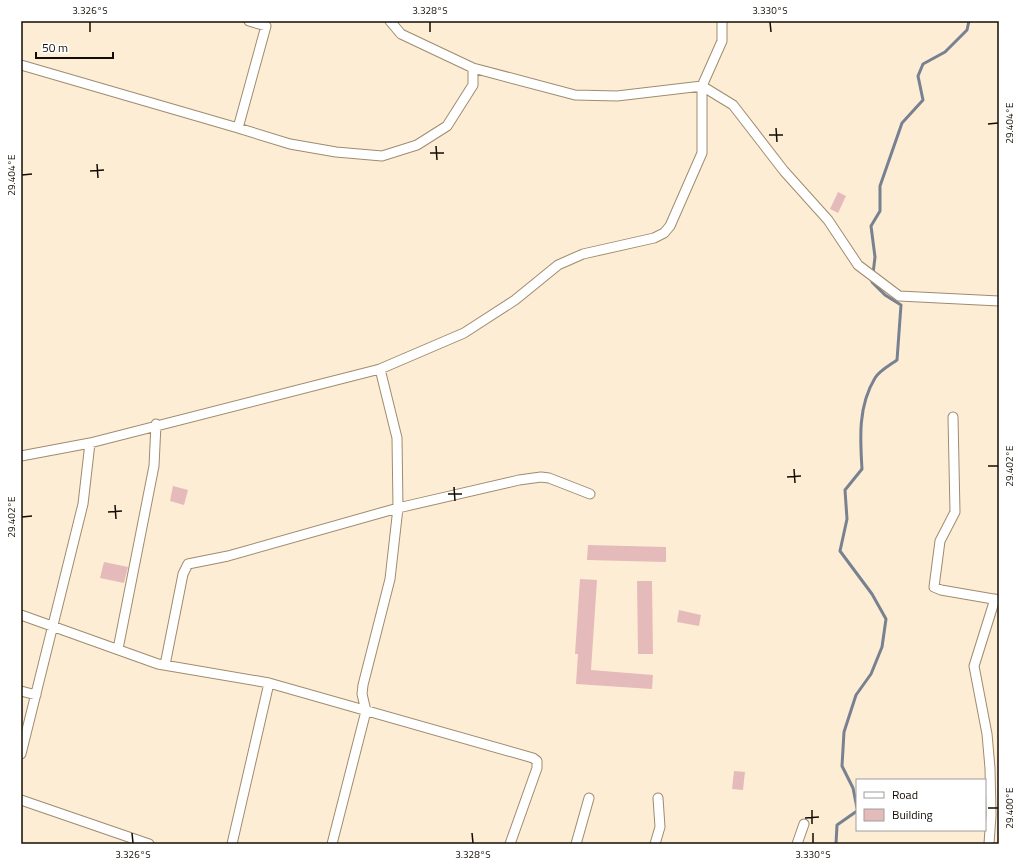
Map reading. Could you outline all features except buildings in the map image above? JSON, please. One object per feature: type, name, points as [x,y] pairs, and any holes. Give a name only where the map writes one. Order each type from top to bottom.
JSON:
[{"type":"street","points":[[238,128],[266,23],[249,21]]},
{"type":"street","points":[[390,21],[401,34],[473,68],[575,95],[617,96],[702,86],[733,105],[784,171],[828,220],[858,265],[899,296],[999,301]]},
{"type":"street","points":[[21,456],[90,443],[156,424],[228,408],[380,368],[464,333],[514,300],[558,265],[583,254],[654,238],[664,233],[670,226],[682,194],[702,153],[702,86],[720,47],[722,21]]},
{"type":"street","points":[[21,65],[290,144],[336,152],[382,156],[417,145],[447,126],[473,85],[473,68]]},
{"type":"street","points":[[332,844],[366,711],[362,694],[363,685],[390,579],[398,508],[397,438],[380,368]]},
{"type":"street","points":[[953,417],[955,512],[951,523],[940,541],[934,587],[941,590],[997,599],[974,666],[987,734],[990,768],[991,815],[989,844]]},
{"type":"street","points":[[118,649],[154,466],[156,424]]},
{"type":"street","points":[[21,754],[83,504],[90,443]]},
{"type":"street","points":[[165,665],[183,574],[188,564],[248,551],[398,508],[530,478],[549,478],[590,494]]},
{"type":"street","points":[[21,615],[54,625],[165,665],[269,683],[533,758],[537,761],[538,768],[510,844]]},
{"type":"street","points":[[232,844],[269,683]]},
{"type":"street","points":[[21,691],[36,695]]},
{"type":"street","points":[[576,844],[589,798]]},
{"type":"street","points":[[655,844],[660,827],[658,798]]},
{"type":"street","points":[[21,800],[149,844]]},
{"type":"street","points":[[797,844],[804,824]]},
{"type":"waterway","points":[[856,803],[853,788],[842,766],[844,732],[856,695],[871,674],[882,647],[886,619],[872,594],[840,551],[847,519],[845,490],[862,469],[861,422],[869,389],[879,373],[897,360],[901,305],[885,295],[872,282],[875,257],[871,226],[880,211],[880,186],[902,123],[923,100],[918,76],[923,64],[945,52],[967,30],[969,21]]},
{"type":"waterway","points":[[836,844],[837,825],[856,812]]}]
